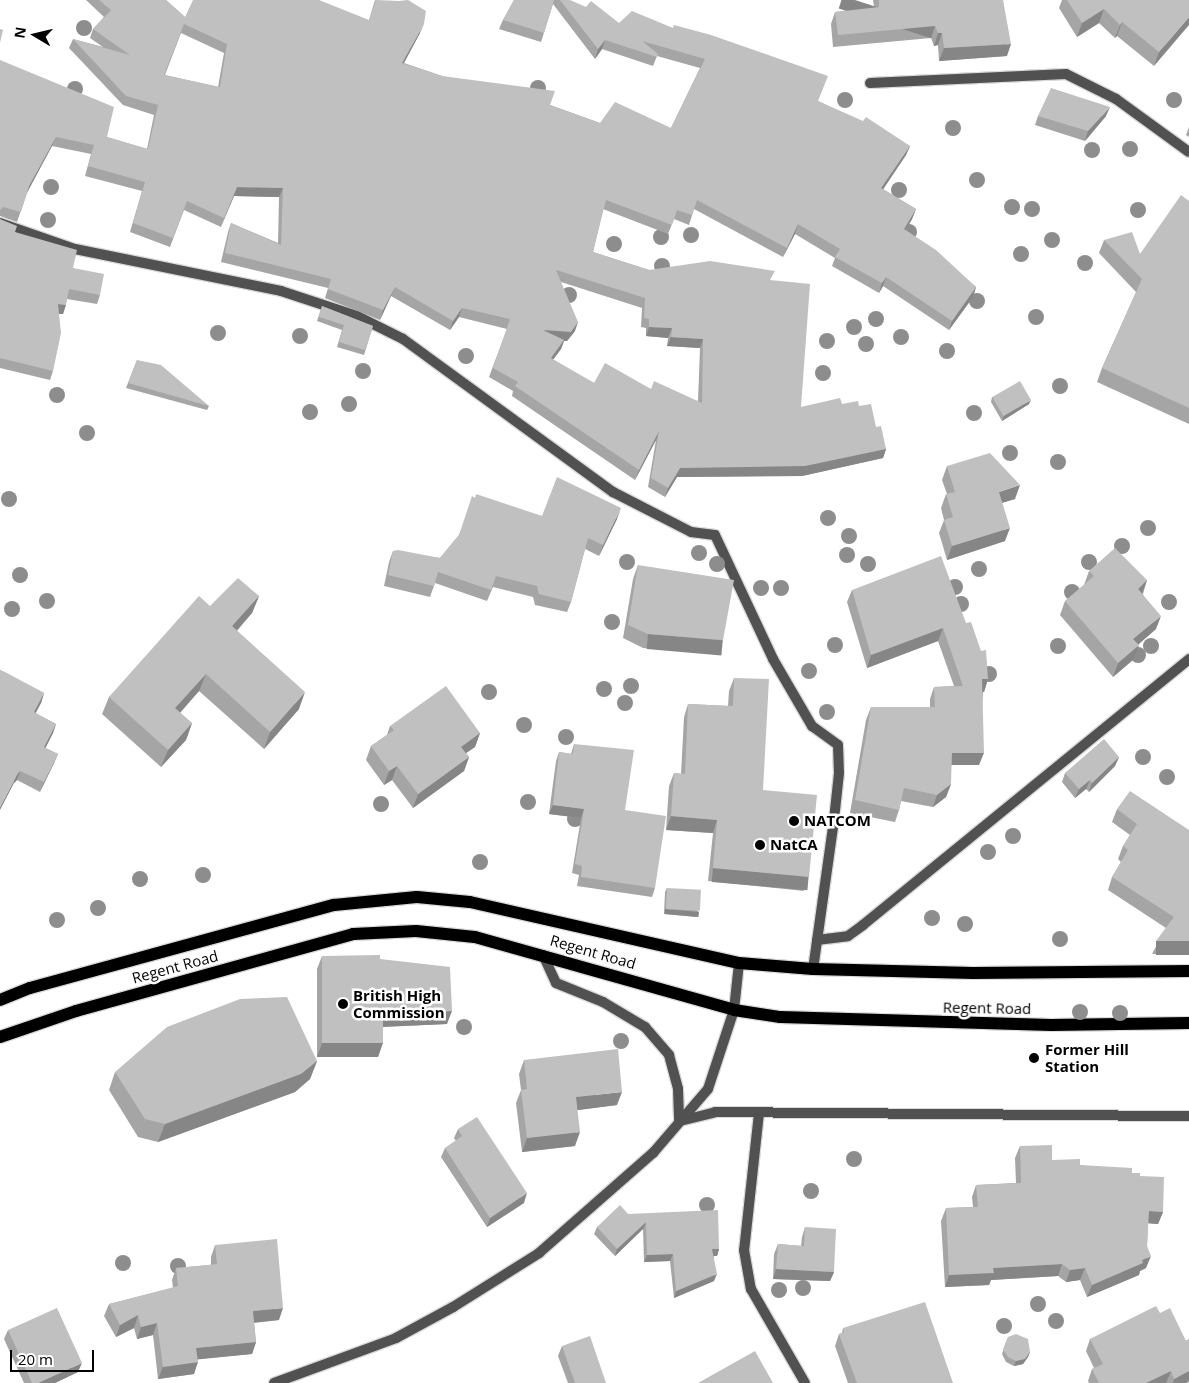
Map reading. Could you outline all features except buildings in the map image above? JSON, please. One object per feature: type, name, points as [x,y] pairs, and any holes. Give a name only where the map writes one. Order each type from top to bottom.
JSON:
[{"type":"main road","name":"Regent Road","points":[[0,1000],[30,988],[334,905],[417,897],[470,902],[739,963],[813,970],[973,973],[1189,971]]},
{"type":"main road","name":"Regent Road","points":[[0,1037],[76,1011],[353,934],[426,932],[476,937],[734,1010],[817,1020],[1051,1025],[1189,1023]]},
{"type":"street","points":[[870,83],[1066,74],[1116,99],[1189,152]]},
{"type":"street","points":[[0,223],[75,249],[280,290],[357,316],[403,339],[613,492],[691,532],[715,535],[773,659],[812,726],[838,745],[839,773],[836,811],[813,970]]},
{"type":"street","points":[[818,940],[848,936],[863,925],[1189,659]]},
{"type":"street","points":[[543,955],[556,983],[603,1002],[645,1027],[669,1055],[678,1089],[679,1121]]},
{"type":"street","points":[[274,1383],[396,1338],[539,1253],[653,1152],[708,1090],[734,1010],[739,963]]},
{"type":"street","points":[[679,1121],[715,1112],[1189,1116]]},
{"type":"street","points":[[759,1113],[744,1250],[751,1289],[805,1383]]},
{"type":"place","name":"NATCOM","points":[[794,821]]},
{"type":"place","name":"NatCA","points":[[760,845]]},
{"type":"place","name":"British High Commission","points":[[343,1004]]},
{"type":"place","name":"Former Hill Station","points":[[1034,1058]]}]
